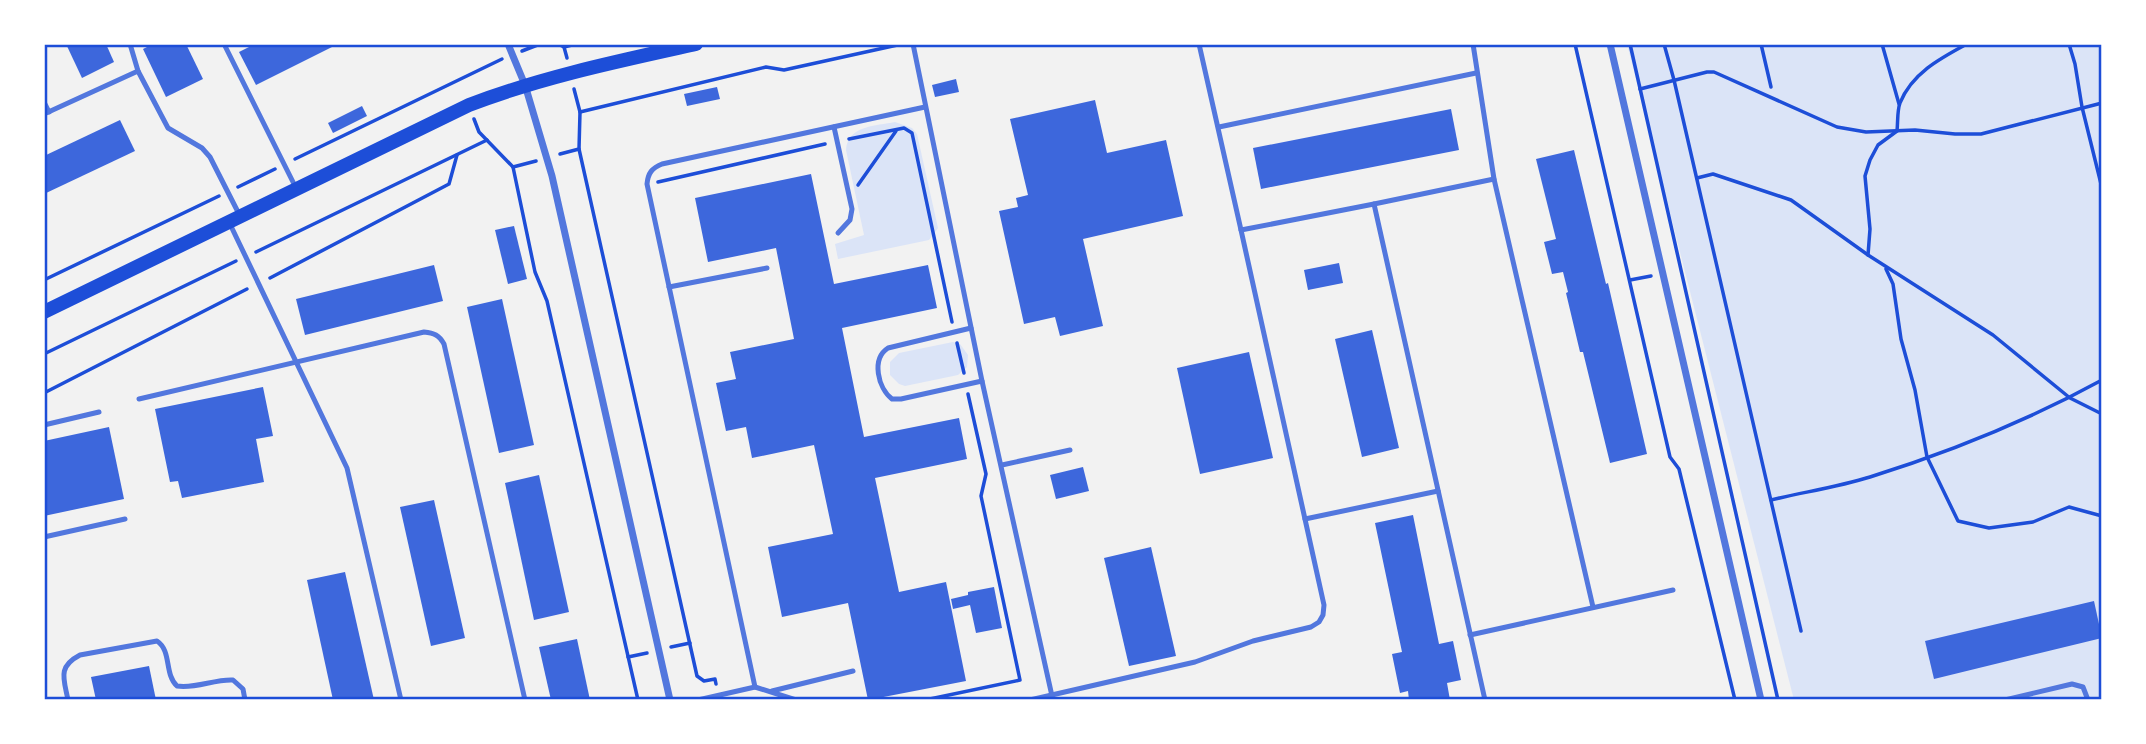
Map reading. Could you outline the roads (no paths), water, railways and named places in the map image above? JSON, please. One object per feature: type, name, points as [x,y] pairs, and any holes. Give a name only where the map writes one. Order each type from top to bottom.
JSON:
[{"type":"main road","points":[[44,312],[447,114],[526,85],[696,44]]},
{"type":"street","points":[[508,44],[526,85],[552,176],[670,700]]},
{"type":"street","points":[[1609,44],[1761,700]]},
{"type":"lane","points":[[130,44],[138,71],[168,128],[202,148],[210,157],[228,192],[246,257],[352,482],[401,700]]},
{"type":"lane","points":[[224,44],[296,188]]},
{"type":"lane","points":[[913,44],[982,381],[1052,696]]},
{"type":"lane","points":[[1030,700],[1195,662],[1253,642],[1311,627],[1324,615],[1324,605],[1199,44]]},
{"type":"lane","points":[[1473,44],[1494,179],[1593,607]]},
{"type":"lane","points":[[44,102],[46,113],[138,71]]},
{"type":"lane","points":[[1219,127],[1476,73]]},
{"type":"lane","points":[[755,687],[646,184],[647,177],[653,167],[662,164],[925,107]]},
{"type":"lane","points":[[834,127],[852,209],[850,220],[838,233]]},
{"type":"lane","points":[[1241,230],[1494,179]]},
{"type":"lane","points":[[1374,204],[1485,700]]},
{"type":"lane","points":[[669,287],[767,268]]},
{"type":"lane","points":[[971,328],[888,348],[881,353],[877,365],[883,389],[892,399],[982,381]]},
{"type":"lane","points":[[139,399],[424,332],[440,337],[444,344],[525,700]]},
{"type":"lane","points":[[44,425],[99,412]]},
{"type":"lane","points":[[1002,465],[1070,450]]},
{"type":"lane","points":[[1305,519],[1438,491]]},
{"type":"lane","points":[[44,537],[125,519]]},
{"type":"lane","points":[[1470,635],[1673,590]]},
{"type":"lane","points":[[68,700],[63,674],[64,666],[70,660],[80,655],[157,641],[162,643],[165,649],[170,677],[177,686],[233,680],[243,689],[245,700]]},
{"type":"lane","points":[[769,692],[853,671]]},
{"type":"lane","points":[[2005,700],[2078,685],[2083,687],[2088,700]]},
{"type":"lane","points":[[698,700],[755,687],[796,700]]},
{"type":"lane","points":[[2043,691],[2045,700]]}]
